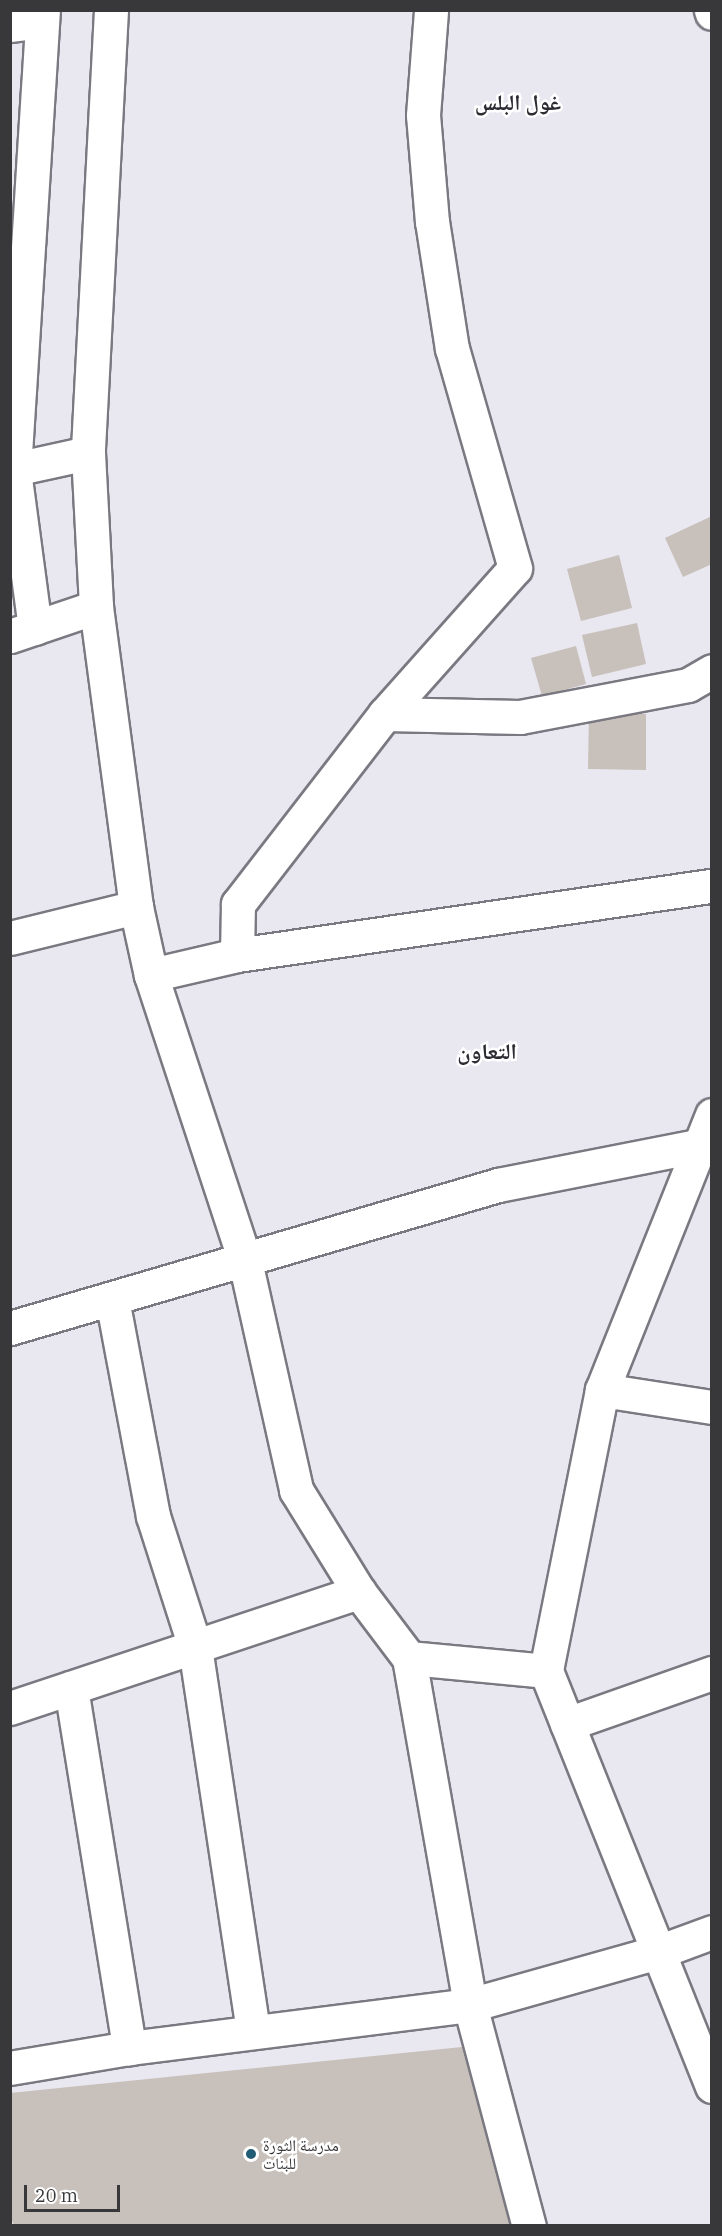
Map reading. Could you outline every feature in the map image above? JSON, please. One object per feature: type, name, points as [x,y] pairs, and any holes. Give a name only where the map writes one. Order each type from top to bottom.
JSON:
[{"type":"street","points":[[111,10],[88,453],[96,607],[136,907],[151,975],[244,1261],[296,1490],[359,1592],[409,1658],[470,2005],[529,2226]]},
{"type":"street","points":[[237,955],[238,904],[385,714],[515,567],[452,349],[432,222],[423,115],[431,10]]},
{"type":"street","points":[[32,19],[12,470],[23,632],[96,607]]},
{"type":"street","points":[[12,470],[88,453]]},
{"type":"street","points":[[385,714],[520,717],[688,685],[711,671]]},
{"type":"street","points":[[151,975],[237,955],[711,886]]},
{"type":"street","points":[[10,938],[136,907]]},
{"type":"street","points":[[711,1115],[704,1139],[602,1390],[546,1671],[711,2086]]},
{"type":"street","points":[[10,1328],[498,1185],[704,1139]]},
{"type":"street","points":[[111,1299],[153,1516],[195,1647],[253,2032]]},
{"type":"street","points":[[602,1390],[711,1407]]},
{"type":"street","points":[[10,1708],[359,1592]]},
{"type":"street","points":[[409,1658],[546,1671]]},
{"type":"street","points":[[567,1724],[711,1672]]},
{"type":"street","points":[[71,1688],[129,2048]]},
{"type":"street","points":[[10,2068],[129,2048],[470,2005],[658,1952],[711,1932]]},
{"type":"building","points":[[712,516],[712,564],[683,577],[665,538]]},
{"type":"building","points":[[619,555],[632,608],[581,621],[567,569]]},
{"type":"building","points":[[637,623],[646,664],[592,677],[582,635]]},
{"type":"building","points":[[576,646],[586,684],[542,696],[531,658]]},
{"type":"building","points":[[589,714],[646,714],[646,770],[588,769]]},
{"type":"building","name":"مدرسة الثورة للبنات","points":[[462,2047],[511,2226],[14,2226],[10,2215],[10,2093]]},
{"type":"place","name":"مدرسة الثورة للبنات","points":[[251,2154]]},
{"type":"district","name":"غول البلس","points":[[518,102]]},
{"type":"district","name":"التعاون","points":[[487,1051]]}]
